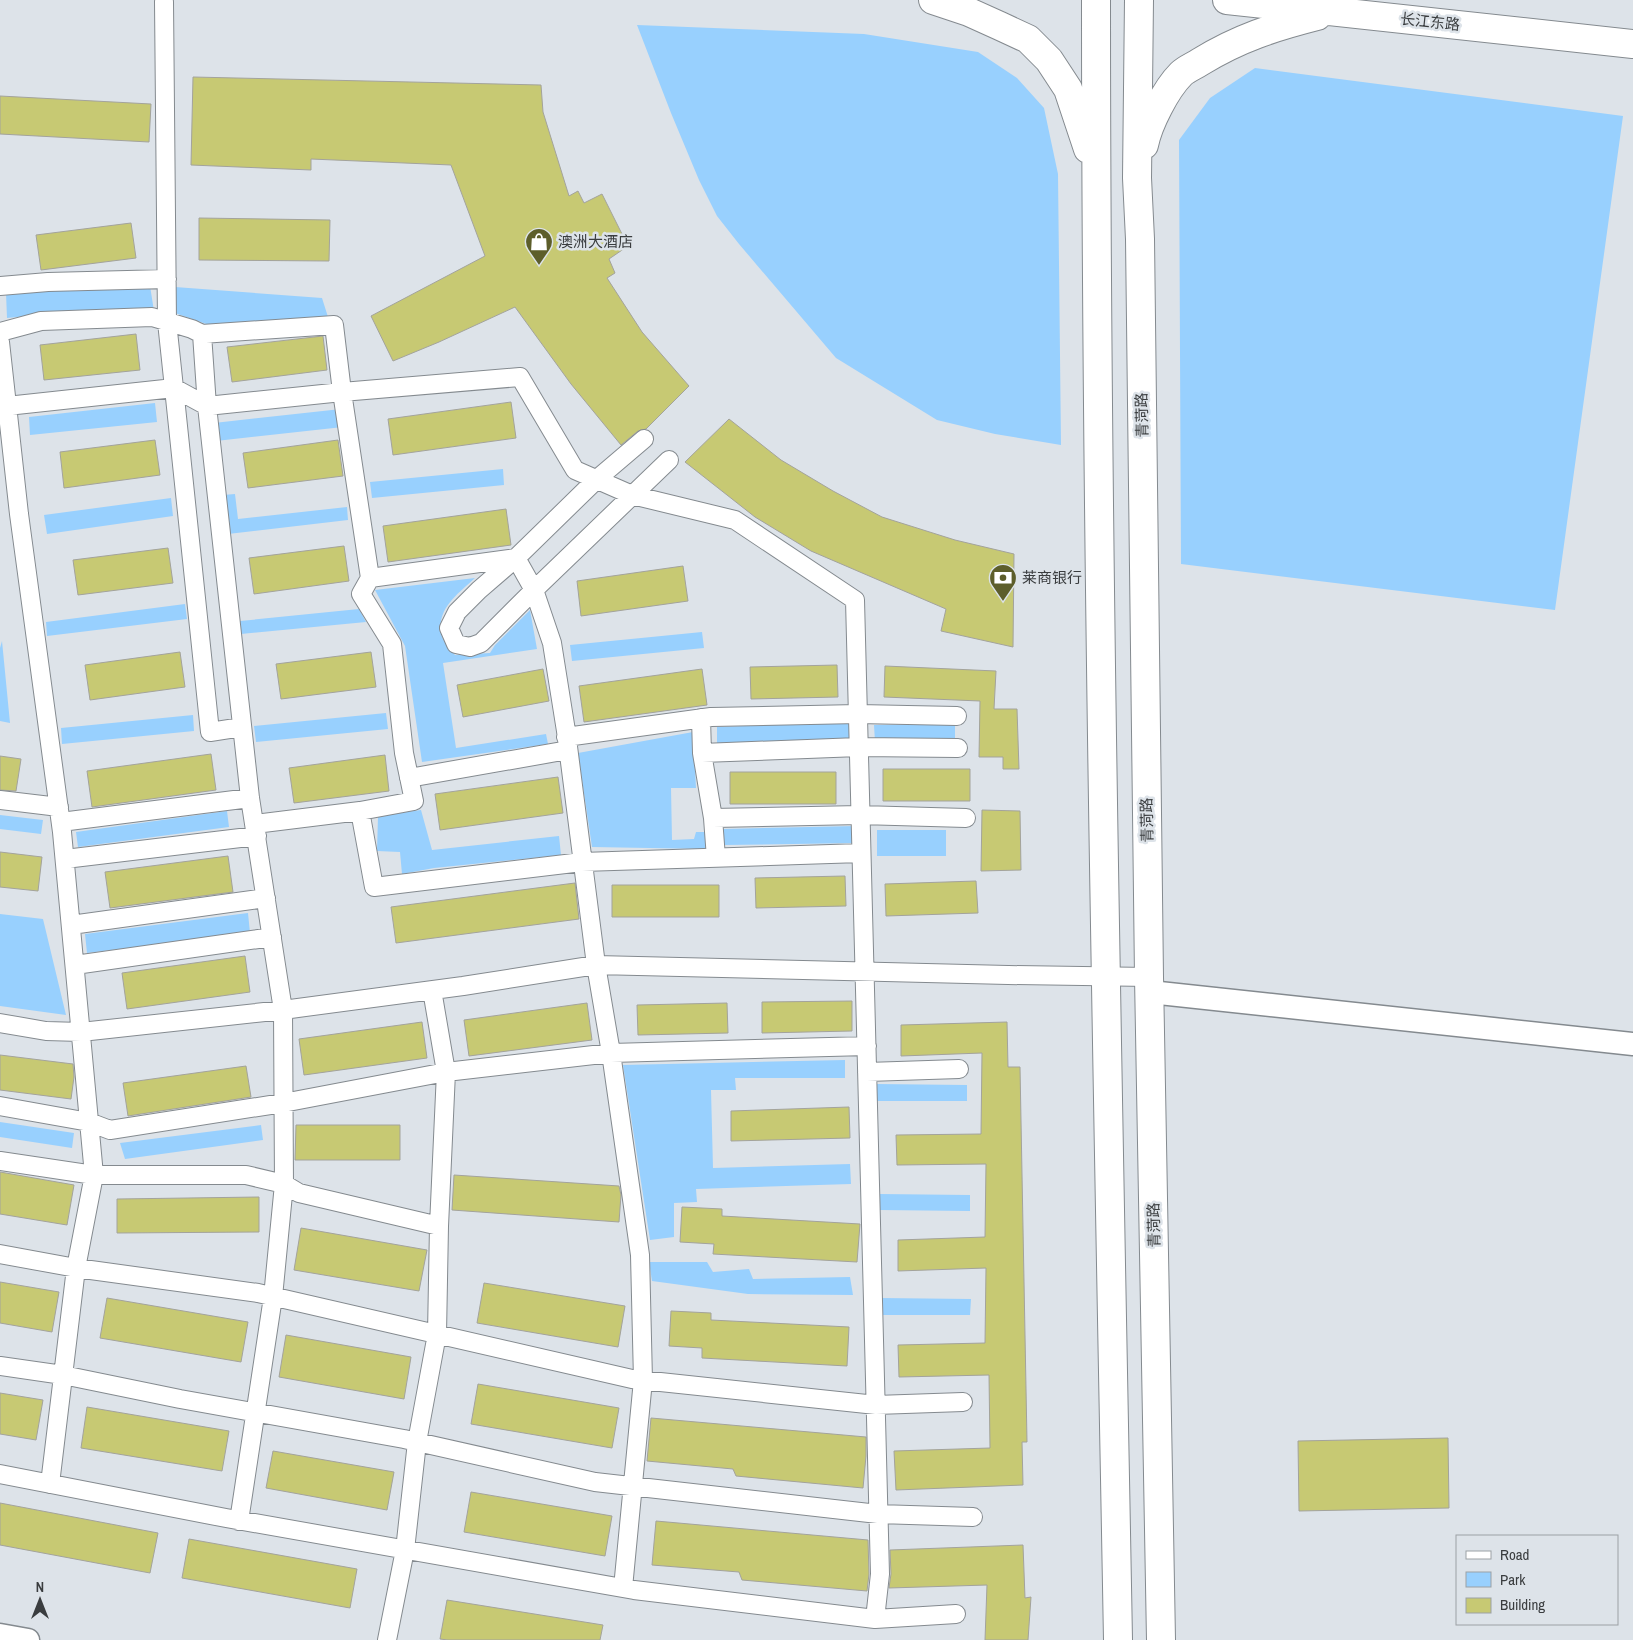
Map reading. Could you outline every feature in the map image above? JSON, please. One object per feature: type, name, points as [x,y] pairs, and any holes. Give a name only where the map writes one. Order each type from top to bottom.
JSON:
[{"type":"main road","points":[[932,0],[969,12],[1028,39],[1049,60],[1068,89],[1096,173]]},
{"type":"main road","points":[[1096,0],[1096,173],[1105,976],[1118,1640]]},
{"type":"main road","name":"青菏路","points":[[1139,0],[1137,178],[1140,239],[1149,984],[1160,1640]]},
{"type":"main road","name":"长江东路","points":[[1227,0],[1327,6],[1633,44]]},
{"type":"main road","points":[[1137,178],[1147,132],[1162,101],[1181,74],[1213,54],[1245,38],[1327,6]]},
{"type":"street","points":[[164,2],[168,322],[210,732],[242,727]]},
{"type":"street","points":[[0,286],[58,282],[167,279]]},
{"type":"street","points":[[0,332],[41,321],[152,317],[192,329],[202,334],[334,325],[342,392],[370,578],[361,594],[392,644],[404,753],[414,802],[256,830],[65,858]]},
{"type":"street","points":[[202,334],[207,406],[250,798],[283,1010],[284,1184],[273,1297],[239,1520]]},
{"type":"street","points":[[0,342],[21,523],[65,858],[94,1175],[76,1268],[50,1484]]},
{"type":"street","points":[[7,406],[174,388],[207,406],[520,377],[575,470],[632,495],[735,520],[855,600],[880,1574],[875,1619]]},
{"type":"street","points":[[644,439],[597,480],[457,612],[449,628],[456,644],[470,647],[481,643],[670,460]]},
{"type":"street","points":[[370,578],[516,558]]},
{"type":"street","points":[[516,558],[534,590],[552,643],[596,965],[611,1053],[640,1255],[643,1380],[623,1588]]},
{"type":"street","points":[[409,778],[567,744],[701,718],[858,714],[957,716]]},
{"type":"street","points":[[701,718],[702,753],[713,818],[716,858]]},
{"type":"street","points":[[702,753],[859,747],[958,748]]},
{"type":"street","points":[[0,800],[60,815],[250,798]]},
{"type":"street","points":[[360,812],[374,887],[582,862],[862,853]]},
{"type":"street","points":[[713,818],[860,815],[966,818]]},
{"type":"street","points":[[71,925],[266,898]]},
{"type":"street","points":[[74,965],[272,937]]},
{"type":"street","points":[[0,1023],[46,1031],[81,1032],[283,1010],[596,965],[1105,976],[1149,984],[1633,1044]]},
{"type":"street","points":[[387,1640],[405,1550],[417,1442],[437,1334],[439,1226],[446,1072],[432,990]]},
{"type":"street","points":[[0,1106],[89,1122],[110,1130],[283,1104],[446,1072],[611,1053],[867,1046]]},
{"type":"street","points":[[867,1072],[959,1069]]},
{"type":"street","points":[[0,1161],[94,1175],[246,1174],[284,1184],[299,1192],[439,1226]]},
{"type":"street","points":[[0,1254],[76,1268],[258,1293],[632,1379],[876,1405],[963,1402]]},
{"type":"street","points":[[0,1366],[63,1375],[180,1399],[417,1442],[595,1482],[878,1514],[973,1516]]},
{"type":"street","points":[[0,1474],[239,1520],[623,1588],[875,1619],[956,1614]]},
{"type":"street","points":[[0,1635],[28,1640]]},
{"type":"green space","points":[[637,25],[864,34],[978,52],[1017,78],[1044,108],[1058,174],[1061,445],[995,434],[937,420],[836,358],[717,216],[699,180]]},
{"type":"green space","points":[[1255,68],[1623,116],[1555,610],[1181,564],[1179,140],[1210,98]]},
{"type":"green space","points":[[150,286],[154,311],[48,314],[7,318],[6,293],[75,288]]},
{"type":"green space","points":[[175,287],[322,298],[328,317],[212,326],[175,313]]},
{"type":"green space","points":[[155,403],[157,422],[30,435],[29,417]]},
{"type":"green space","points":[[341,409],[343,427],[216,441],[214,423]]},
{"type":"green space","points":[[503,469],[504,485],[372,498],[370,482]]},
{"type":"green space","points":[[235,494],[238,519],[347,507],[348,520],[228,534],[223,495]]},
{"type":"green space","points":[[171,498],[173,516],[47,534],[44,515]]},
{"type":"green space","points":[[475,578],[455,596],[445,610],[441,626],[443,638],[447,646],[455,655],[490,653],[495,645],[530,610],[537,649],[443,663],[456,748],[546,734],[548,744],[422,762],[405,646],[375,590]]},
{"type":"green space","points":[[185,604],[187,619],[47,636],[46,622]]},
{"type":"green space","points":[[359,609],[366,622],[241,634],[240,621]]},
{"type":"green space","points":[[702,632],[704,648],[572,661],[570,645]]},
{"type":"green space","points":[[2,641],[10,723],[0,721],[0,648]]},
{"type":"green space","points":[[386,713],[388,729],[256,742],[254,726]]},
{"type":"green space","points":[[193,715],[194,731],[62,744],[61,728]]},
{"type":"green space","points":[[849,722],[850,739],[717,743],[717,727]]},
{"type":"green space","points":[[955,724],[955,740],[875,742],[874,725]]},
{"type":"green space","points":[[693,732],[696,788],[671,788],[672,840],[694,839],[696,832],[705,832],[707,849],[592,847],[578,753]]},
{"type":"green space","points":[[421,810],[432,850],[559,836],[561,855],[434,868],[402,874],[400,852],[377,851],[378,816]]},
{"type":"green space","points":[[227,811],[229,827],[78,847],[76,832]]},
{"type":"green space","points":[[0,815],[43,820],[41,834],[0,829]]},
{"type":"green space","points":[[856,826],[856,843],[723,845],[723,829]]},
{"type":"green space","points":[[877,830],[946,830],[946,856],[877,856]]},
{"type":"green space","points":[[248,913],[250,933],[87,953],[85,934]]},
{"type":"green space","points":[[0,914],[43,919],[66,1015],[0,1006]]},
{"type":"green space","points":[[845,1060],[845,1078],[735,1078],[736,1090],[711,1090],[713,1168],[850,1164],[851,1184],[696,1189],[697,1202],[674,1203],[674,1237],[650,1240],[623,1065]]},
{"type":"green space","points":[[876,1084],[967,1085],[967,1101],[876,1101]]},
{"type":"green space","points":[[0,1122],[74,1133],[72,1148],[0,1137]]},
{"type":"green space","points":[[261,1125],[263,1140],[125,1159],[120,1143]]},
{"type":"green space","points":[[879,1194],[970,1195],[970,1211],[879,1210]]},
{"type":"green space","points":[[649,1262],[707,1262],[713,1272],[749,1269],[753,1279],[850,1277],[853,1295],[748,1294],[652,1281]]},
{"type":"green space","points":[[880,1298],[971,1299],[970,1315],[880,1315]]},
{"type":"building","name":"澳洲大酒店","points":[[193,77],[541,85],[543,112],[569,196],[578,191],[584,203],[602,194],[628,246],[609,259],[615,273],[607,278],[642,332],[689,386],[646,429],[638,431],[621,445],[571,384],[515,307],[393,361],[371,316],[485,256],[451,165],[311,159],[311,170],[191,165]]},
{"type":"building","points":[[0,96],[151,104],[149,142],[0,134]]},
{"type":"building","points":[[199,218],[330,220],[329,261],[199,260]]},
{"type":"building","points":[[131,223],[136,258],[41,270],[36,235]]},
{"type":"building","points":[[136,334],[140,370],[44,380],[40,345]]},
{"type":"building","points":[[323,336],[327,370],[232,382],[227,347]]},
{"type":"building","points":[[511,402],[516,438],[393,455],[388,419]]},
{"type":"building","points":[[729,419],[781,460],[882,517],[955,540],[1014,554],[1013,647],[941,631],[946,609],[811,551],[755,517],[685,462]]},
{"type":"building","points":[[155,440],[160,475],[64,488],[60,452]]},
{"type":"building","points":[[338,440],[343,476],[248,488],[243,453]]},
{"type":"building","points":[[506,509],[511,545],[388,562],[383,526]]},
{"type":"building","points":[[344,546],[349,581],[254,594],[249,558]]},
{"type":"building","points":[[168,548],[173,583],[78,595],[73,560]]},
{"type":"building","points":[[683,566],[688,601],[581,616],[577,581]]},
{"type":"building","points":[[180,652],[185,687],[90,700],[85,665]]},
{"type":"building","points":[[371,652],[376,687],[281,699],[276,664]]},
{"type":"building","points":[[837,665],[838,697],[751,699],[750,667]]},
{"type":"building","points":[[885,666],[996,671],[994,709],[1017,709],[1019,769],[1003,769],[1003,757],[979,757],[980,701],[884,697]]},
{"type":"building","points":[[543,669],[549,701],[463,717],[457,685]]},
{"type":"building","points":[[702,669],[707,705],[584,722],[579,686]]},
{"type":"building","points":[[211,754],[216,790],[92,807],[87,771]]},
{"type":"building","points":[[385,755],[389,791],[294,803],[289,768]]},
{"type":"building","points":[[0,756],[21,759],[16,791],[0,790]]},
{"type":"building","points":[[883,769],[970,769],[970,801],[883,801]]},
{"type":"building","points":[[730,772],[836,772],[836,804],[730,804]]},
{"type":"building","points":[[558,777],[563,813],[440,830],[435,794]]},
{"type":"building","points":[[982,810],[1020,811],[1021,870],[981,871]]},
{"type":"building","points":[[0,852],[42,857],[38,891],[0,887]]},
{"type":"building","points":[[228,856],[233,892],[110,908],[105,872]]},
{"type":"building","points":[[845,876],[846,906],[756,908],[755,878]]},
{"type":"building","points":[[976,881],[978,913],[886,916],[885,884]]},
{"type":"building","points":[[575,883],[579,919],[396,943],[391,907]]},
{"type":"building","points":[[612,885],[719,885],[719,917],[612,917]]},
{"type":"building","points":[[245,956],[250,992],[127,1009],[122,973]]},
{"type":"building","points":[[852,1001],[852,1031],[762,1033],[762,1002]]},
{"type":"building","points":[[587,1003],[592,1040],[469,1056],[464,1020]]},
{"type":"building","points":[[727,1003],[728,1033],[638,1035],[637,1005]]},
{"type":"building","points":[[422,1022],[427,1058],[304,1075],[299,1039]]},
{"type":"building","points":[[1007,1022],[1008,1067],[1020,1067],[1027,1442],[1022,1442],[1023,1485],[896,1490],[894,1451],[990,1448],[989,1375],[899,1377],[898,1345],[985,1343],[986,1268],[898,1271],[898,1240],[985,1237],[986,1164],[897,1165],[896,1135],[981,1134],[982,1053],[901,1056],[901,1025]]},
{"type":"building","points":[[0,1055],[73,1064],[74,1077],[71,1099],[0,1090]]},
{"type":"building","points":[[246,1066],[251,1097],[128,1116],[123,1083]]},
{"type":"building","points":[[849,1107],[850,1138],[731,1141],[731,1111]]},
{"type":"building","points":[[296,1125],[400,1125],[400,1160],[295,1160]]},
{"type":"building","points":[[0,1172],[74,1185],[67,1225],[0,1214]]},
{"type":"building","points":[[454,1175],[619,1186],[621,1195],[619,1222],[452,1210]]},
{"type":"building","points":[[259,1197],[259,1232],[117,1233],[117,1199]]},
{"type":"building","points":[[682,1207],[722,1209],[722,1216],[860,1224],[857,1262],[713,1254],[714,1244],[680,1242]]},
{"type":"building","points":[[301,1228],[427,1250],[419,1291],[294,1270]]},
{"type":"building","points":[[0,1282],[59,1292],[52,1332],[0,1323]]},
{"type":"building","points":[[484,1283],[625,1306],[618,1347],[477,1323]]},
{"type":"building","points":[[107,1298],[248,1322],[241,1362],[100,1338]]},
{"type":"building","points":[[671,1311],[711,1313],[711,1320],[849,1327],[847,1366],[702,1358],[702,1348],[669,1346]]},
{"type":"building","points":[[286,1335],[411,1357],[404,1399],[279,1377]]},
{"type":"building","points":[[478,1384],[619,1408],[612,1448],[471,1424]]},
{"type":"building","points":[[0,1393],[43,1400],[36,1440],[0,1434]]},
{"type":"building","points":[[87,1407],[229,1431],[222,1471],[81,1448]]},
{"type":"building","points":[[651,1418],[866,1437],[863,1488],[736,1476],[733,1469],[647,1461]]},
{"type":"building","points":[[1448,1438],[1449,1508],[1299,1511],[1298,1441]]},
{"type":"building","points":[[273,1451],[394,1472],[387,1510],[266,1488]]},
{"type":"building","points":[[471,1492],[612,1516],[605,1556],[464,1532]]},
{"type":"building","points":[[0,1503],[158,1533],[150,1573],[0,1545]]},
{"type":"building","points":[[656,1521],[868,1540],[869,1574],[867,1591],[742,1580],[739,1572],[652,1565]]},
{"type":"building","points":[[189,1539],[357,1569],[350,1608],[182,1578]]},
{"type":"building","points":[[1023,1545],[1025,1598],[1031,1597],[1028,1640],[985,1640],[987,1585],[889,1588],[891,1574],[890,1550]]},
{"type":"building","points":[[447,1600],[603,1625],[600,1640],[440,1639]]},
{"type":"place","name":"澳洲大酒店","points":[[539,266]]},
{"type":"place","name":"莱商银行","points":[[1003,602]]}]
